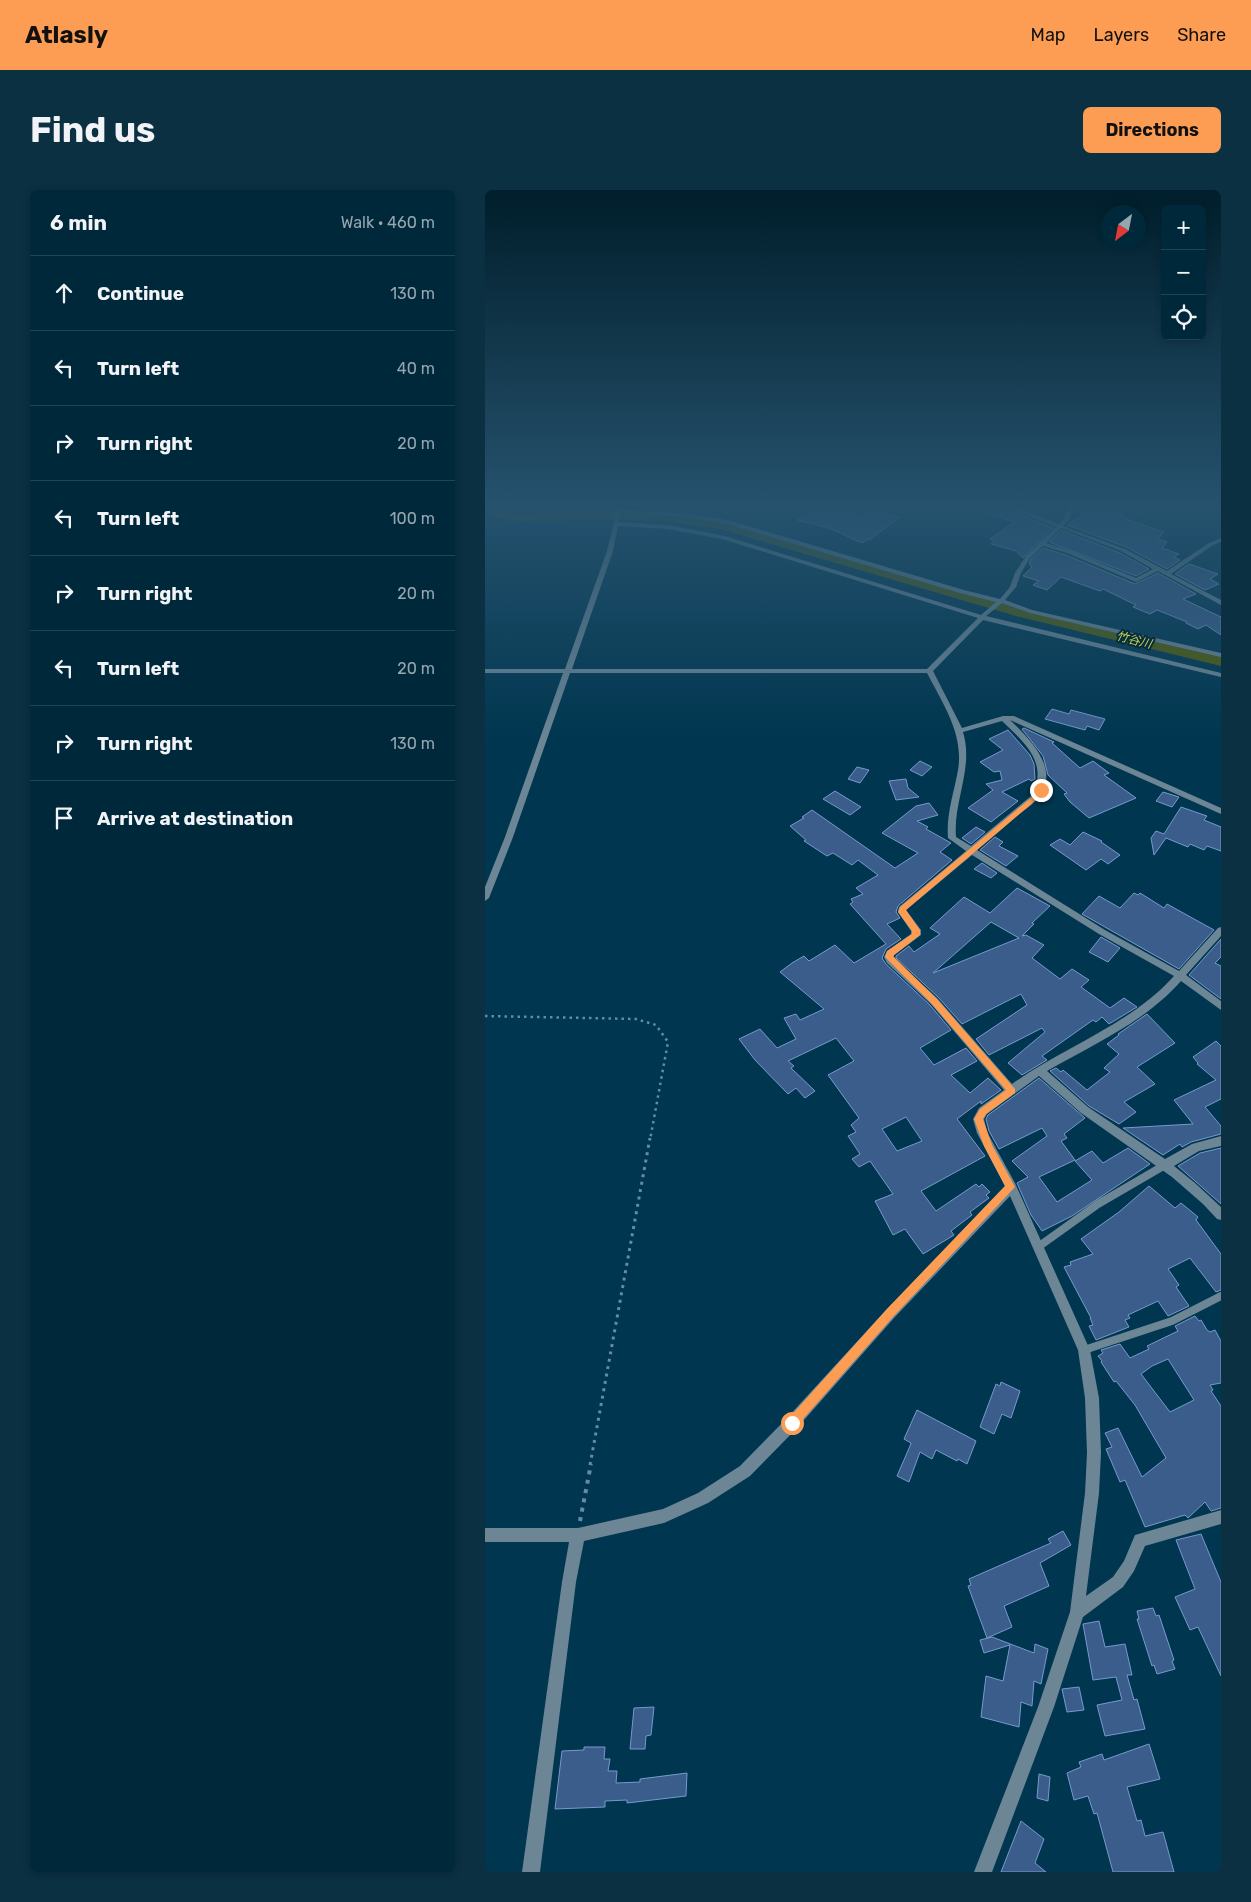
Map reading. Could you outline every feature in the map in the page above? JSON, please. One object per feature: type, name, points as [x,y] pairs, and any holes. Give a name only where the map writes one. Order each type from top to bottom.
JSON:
[{"type":"street","points":[[485,898],[509,837],[598,584]]},
{"type":"street","points":[[879,584],[983,617],[1221,675]]},
{"type":"street","points":[[937,584],[1076,623],[1221,655]]},
{"type":"street","points":[[485,672],[929,671],[999,602],[1014,584]]},
{"type":"street","points":[[1187,584],[1221,603]]},
{"type":"street","points":[[929,671],[963,740],[964,760],[950,827],[952,838],[1102,932],[1181,976],[1191,986],[1221,1006]]},
{"type":"street","points":[[959,731],[1003,718],[1011,718],[1221,811]]},
{"type":"street","points":[[1003,718],[1029,741],[1039,758],[1043,779],[1041,790],[1034,798],[902,909],[902,912],[916,930],[916,935],[890,953],[889,957],[934,1001],[1012,1091]]},
{"type":"street","points":[[983,1872],[1046,1708],[1077,1612],[1092,1493],[1094,1453],[1092,1398],[1084,1350],[1011,1187],[988,1146],[978,1119],[983,1111],[1039,1070],[1137,1016],[1163,996],[1221,930]]},
{"type":"street","points":[[1039,1070],[1090,1114],[1165,1165],[1221,1215]]},
{"type":"street","points":[[1165,1165],[1196,1147],[1221,1141]]},
{"type":"street","points":[[485,1535],[578,1535],[664,1516],[703,1498],[745,1471],[1011,1187]]},
{"type":"street","points":[[1077,1612],[1118,1582],[1129,1566],[1140,1540],[1220,1518]]},
{"type":"street","points":[[531,1872],[567,1592],[578,1535]]},
{"type":"lane","points":[[1038,1247],[1099,1204],[1165,1165]]},
{"type":"lane","points":[[1084,1350],[1172,1320],[1221,1296]]},
{"type":"path","points":[[485,1016],[636,1019],[649,1021],[660,1027],[668,1042],[578,1535]]},
{"type":"building","points":[[1034,584],[1053,584],[1047,590]]},
{"type":"building","points":[[1082,584],[1179,584],[1196,594],[1183,599],[1221,617],[1221,635],[1206,625],[1198,629],[1187,622],[1157,610],[1150,614],[1133,607],[1136,605],[1103,589],[1100,591]]},
{"type":"building","points":[[1195,584],[1218,584],[1205,590]]},
{"type":"building","points":[[1052,709],[1069,714],[1071,710],[1105,719],[1099,730],[1087,726],[1085,730],[1045,719]]},
{"type":"building","points":[[1024,728],[1054,742],[1052,743],[1080,768],[1093,761],[1109,773],[1104,775],[1136,798],[1089,818],[1070,802],[1064,794],[1067,793],[1048,775],[1043,756],[1022,729]]},
{"type":"building","points":[[1008,730],[1030,755],[1034,764],[1035,779],[1031,781],[1029,779],[1002,792],[1018,801],[991,822],[968,808],[993,790],[986,784],[1002,780],[1000,771],[994,772],[980,762],[1003,750],[989,739]]},
{"type":"building","points":[[920,761],[932,767],[922,776],[910,770]]},
{"type":"building","points":[[857,767],[869,770],[860,783],[848,779]]},
{"type":"building","points":[[906,779],[908,788],[919,797],[896,800],[889,781]]},
{"type":"building","points":[[835,791],[861,807],[850,815],[823,799]]},
{"type":"building","points":[[1163,792],[1179,797],[1172,807],[1156,801]]},
{"type":"building","points":[[929,803],[938,815],[917,821],[928,827],[926,829],[951,843],[940,852],[952,860],[898,906],[896,912],[900,918],[887,924],[901,939],[886,949],[882,958],[930,1005],[951,1030],[920,1048],[934,1065],[966,1048],[977,1061],[951,1075],[970,1093],[988,1078],[1001,1090],[981,1104],[981,1101],[957,1119],[985,1156],[921,1191],[936,1211],[976,1184],[979,1187],[982,1184],[990,1192],[986,1195],[989,1198],[970,1212],[972,1215],[951,1231],[954,1235],[923,1254],[905,1229],[893,1235],[875,1201],[893,1194],[870,1161],[859,1167],[852,1159],[860,1154],[848,1136],[856,1132],[851,1125],[859,1118],[828,1075],[854,1061],[836,1038],[788,1061],[794,1066],[791,1068],[815,1091],[805,1098],[796,1088],[788,1094],[755,1060],[739,1039],[760,1029],[777,1048],[796,1039],[784,1018],[796,1014],[800,1020],[824,1009],[780,972],[792,963],[804,956],[809,961],[835,945],[854,963],[886,944],[850,904],[853,902],[851,899],[863,894],[856,888],[878,875],[858,860],[852,865],[833,853],[827,856],[804,841],[806,840],[790,826],[804,818],[802,817],[812,810],[895,868],[918,853],[882,833],[916,806]],"holes":[[[906,1117],[922,1141],[897,1151],[882,1129]]]},
{"type":"building","points":[[1181,807],[1207,816],[1204,820],[1221,827],[1221,851],[1207,846],[1204,850],[1190,844],[1188,847],[1166,838],[1154,855],[1151,838],[1156,831],[1164,834]]},
{"type":"building","points":[[976,827],[985,832],[971,844],[962,838]]},
{"type":"building","points":[[1083,832],[1102,841],[1120,855],[1108,864],[1101,859],[1086,870],[1050,845],[1060,839],[1070,845]]},
{"type":"building","points":[[995,837],[1003,842],[999,846],[1018,856],[1006,866],[980,850]]},
{"type":"building","points":[[982,863],[997,873],[991,878],[974,869]]},
{"type":"building","points":[[1017,888],[1050,906],[1032,923],[1034,924],[1022,936],[1026,935],[1044,945],[1032,958],[1060,979],[1072,969],[1089,980],[1081,987],[1110,1008],[1124,998],[1137,1007],[1109,1024],[1102,1017],[1096,1022],[1093,1020],[1042,1056],[1047,1060],[1022,1075],[1008,1063],[1045,1032],[1042,1028],[989,1055],[976,1039],[1027,1005],[1021,994],[962,1024],[938,997],[896,956],[909,946],[914,952],[940,934],[930,928],[964,897],[990,913]],"holes":[[[991,922],[1019,938],[933,973]]]},
{"type":"building","points":[[1134,893],[1138,895],[1140,893],[1164,908],[1167,904],[1214,930],[1179,969],[1082,914],[1099,896],[1120,908]]},
{"type":"building","points":[[1101,937],[1120,948],[1108,962],[1089,952]]},
{"type":"building","points":[[1221,939],[1221,957],[1215,963],[1221,966],[1221,999],[1189,975]]},
{"type":"building","points":[[1147,1014],[1175,1043],[1137,1067],[1155,1084],[1124,1102],[1136,1112],[1119,1124],[1089,1106],[1050,1071],[1056,1068],[1061,1072],[1063,1070],[1087,1090],[1110,1072],[1104,1068],[1119,1054],[1107,1044]]},
{"type":"building","points":[[1216,1041],[1221,1046],[1221,1099],[1205,1107],[1221,1126],[1221,1134],[1191,1142],[1182,1147],[1180,1144],[1163,1155],[1123,1128],[1193,1124],[1174,1100],[1216,1080],[1197,1064],[1193,1057]]},
{"type":"building","points":[[1039,1078],[1085,1118],[1064,1134],[1067,1138],[1061,1141],[1075,1160],[1039,1177],[1057,1202],[1092,1180],[1075,1161],[1092,1151],[1103,1163],[1128,1148],[1150,1164],[1072,1216],[1042,1231],[1031,1215],[1017,1183],[1028,1177],[1012,1161],[1047,1136],[1042,1128],[999,1149],[989,1131],[986,1119],[988,1115]]},
{"type":"building","points":[[1221,1148],[1221,1204],[1178,1166],[1200,1153]]},
{"type":"building","points":[[1149,1186],[1175,1208],[1181,1203],[1198,1217],[1196,1220],[1221,1254],[1221,1290],[1216,1292],[1190,1258],[1168,1269],[1179,1285],[1176,1287],[1189,1306],[1168,1316],[1158,1301],[1128,1315],[1130,1318],[1125,1320],[1129,1327],[1096,1340],[1089,1326],[1093,1325],[1091,1318],[1064,1267],[1071,1265],[1070,1262],[1093,1254],[1081,1239],[1119,1212]]},
{"type":"building","points":[[1195,1316],[1199,1321],[1201,1320],[1207,1330],[1210,1332],[1215,1330],[1221,1341],[1221,1383],[1210,1385],[1213,1390],[1211,1391],[1221,1406],[1221,1508],[1211,1511],[1205,1502],[1188,1518],[1185,1515],[1145,1527],[1125,1480],[1120,1482],[1106,1449],[1112,1447],[1105,1433],[1118,1428],[1142,1477],[1166,1458],[1135,1405],[1116,1381],[1114,1382],[1098,1356],[1103,1353],[1101,1350],[1120,1344],[1130,1358],[1149,1349],[1147,1346],[1178,1331],[1175,1326]],"holes":[[[1168,1359],[1194,1400],[1170,1412],[1141,1374],[1152,1366]]]},
{"type":"building","points":[[1001,1382],[1020,1391],[1011,1418],[1002,1414],[994,1434],[980,1427],[996,1384],[1000,1386]]},
{"type":"building","points":[[917,1410],[976,1441],[967,1464],[936,1450],[932,1459],[920,1452],[909,1482],[897,1476],[911,1443],[904,1439]]},
{"type":"building","points":[[1063,1531],[1071,1545],[1040,1563],[1049,1586],[1004,1606],[1012,1627],[987,1638],[968,1586],[971,1585],[969,1579],[1051,1543],[1048,1539]]},
{"type":"building","points":[[1201,1534],[1221,1582],[1221,1676],[1198,1627],[1190,1630],[1175,1597],[1195,1589],[1176,1540]]},
{"type":"building","points":[[1153,1608],[1156,1616],[1159,1615],[1174,1660],[1172,1661],[1175,1669],[1157,1674],[1154,1665],[1152,1666],[1137,1619],[1139,1619],[1137,1611]]},
{"type":"building","points":[[1099,1621],[1105,1647],[1125,1644],[1132,1675],[1127,1675],[1134,1700],[1137,1699],[1145,1729],[1105,1736],[1097,1705],[1122,1700],[1116,1677],[1093,1680],[1083,1624]]},
{"type":"building","points":[[992,1637],[1034,1653],[1035,1644],[1048,1649],[1041,1684],[1034,1681],[1032,1706],[1021,1702],[1019,1727],[981,1717],[986,1676],[1003,1681],[1010,1645],[984,1653],[980,1640]]},
{"type":"building","points":[[1079,1687],[1084,1710],[1067,1712],[1062,1689]]},
{"type":"building","points":[[654,1707],[651,1735],[646,1736],[645,1749],[630,1749],[634,1708]]},
{"type":"building","points":[[1149,1744],[1160,1779],[1127,1787],[1137,1821],[1141,1820],[1145,1836],[1163,1832],[1174,1872],[1113,1872],[1097,1813],[1094,1814],[1088,1796],[1074,1800],[1067,1773],[1081,1767],[1079,1762],[1102,1754],[1104,1760]]},
{"type":"building","points":[[584,1747],[605,1747],[604,1759],[610,1759],[608,1771],[617,1771],[616,1783],[640,1782],[640,1779],[687,1773],[686,1796],[627,1803],[627,1800],[605,1801],[605,1807],[555,1809],[562,1751],[584,1750]]},
{"type":"building","points":[[1039,1774],[1050,1777],[1048,1801],[1037,1798]]},
{"type":"building","points":[[1021,1821],[1044,1839],[1035,1863],[1046,1872],[1001,1872]]},
{"type":"waterway","name":"竹谷川","points":[[925,584],[1022,613],[1221,661]]},
{"type":"route","points":[[792,1423],[890,1314],[1011,1187],[988,1146],[978,1119],[983,1111],[1012,1091],[934,1001],[890,961],[889,957],[890,953],[916,935],[916,930],[902,912],[902,909],[1034,798],[1041,790]]}]
